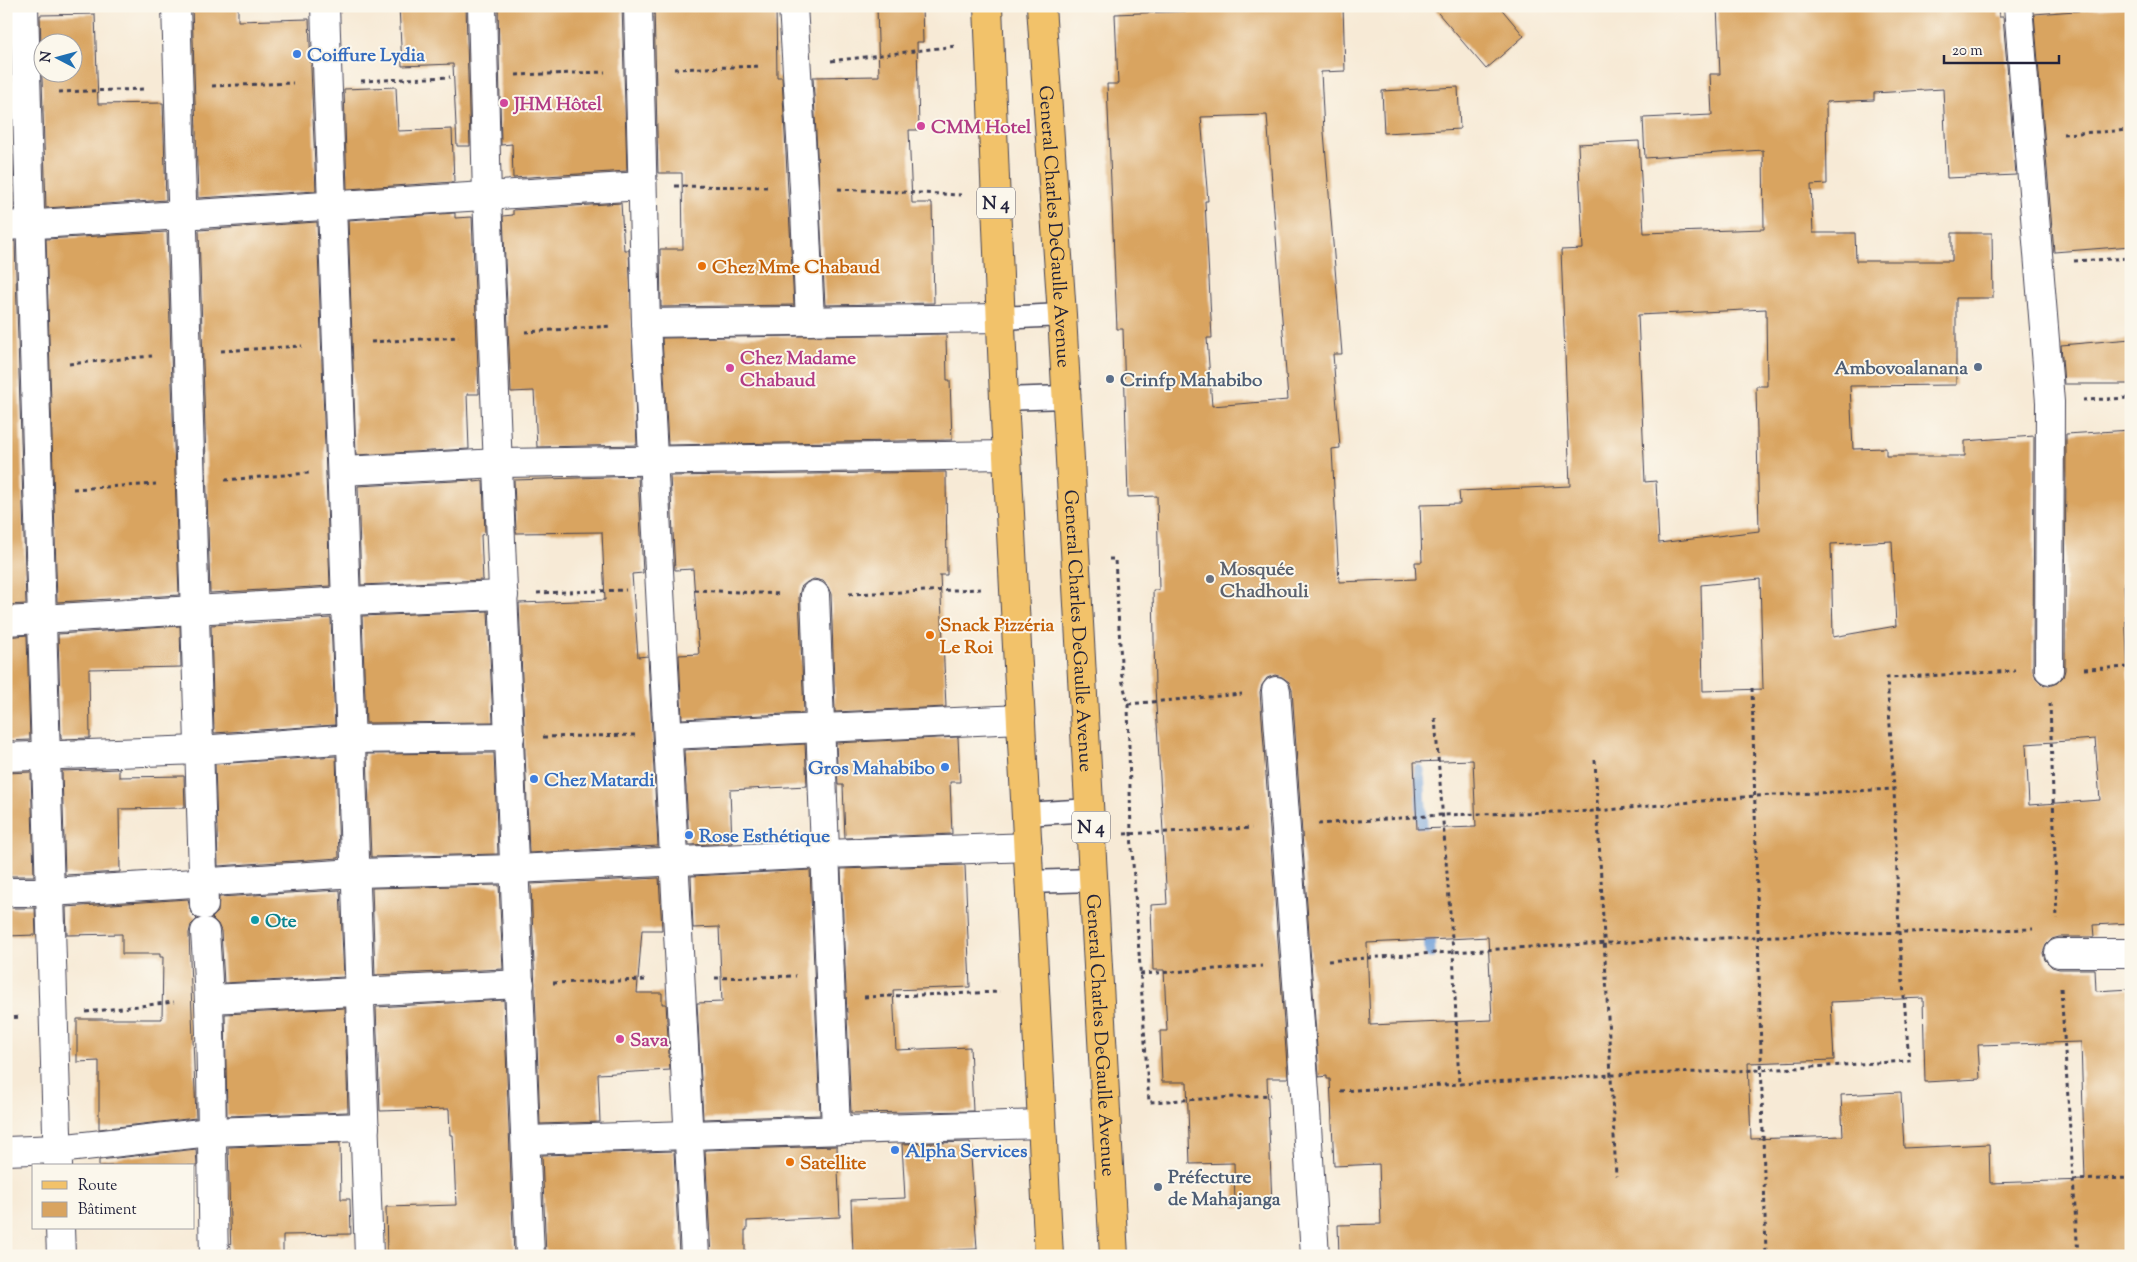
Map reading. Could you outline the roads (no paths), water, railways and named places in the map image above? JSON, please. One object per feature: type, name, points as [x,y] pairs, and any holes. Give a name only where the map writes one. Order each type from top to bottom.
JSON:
[{"type":"main road","name":"N 4","points":[[988,6],[1004,399],[1049,1256]]},
{"type":"main road","name":"General Charles DeGaulle Avenue","points":[[1041,6],[1062,315],[1114,1256]]},
{"type":"street","points":[[24,6],[18,226],[42,618],[58,1157]]},
{"type":"street","points":[[176,6],[203,894]]},
{"type":"street","points":[[325,6],[369,1256]]},
{"type":"street","points":[[482,6],[487,196],[530,1256]]},
{"type":"street","points":[[638,6],[646,323],[695,1256]]},
{"type":"street","points":[[793,6],[810,321]]},
{"type":"street","points":[[2018,6],[2050,402],[2048,670]]},
{"type":"street","points":[[18,226],[642,186]]},
{"type":"street","points":[[646,323],[1001,318]]},
{"type":"street","points":[[342,471],[498,463],[1007,455]]},
{"type":"street","points":[[6,621],[195,609],[504,594]]},
{"type":"street","points":[[816,595],[836,1130]]},
{"type":"street","points":[[1276,691],[1315,1256]]},
{"type":"street","points":[[668,735],[1021,719]]},
{"type":"street","points":[[6,757],[199,750],[351,739],[510,737]]},
{"type":"street","points":[[6,892],[203,894],[356,873],[515,870],[826,854],[1028,848]]},
{"type":"street","points":[[205,932],[210,998],[210,1132],[214,1256]]},
{"type":"street","points":[[2059,953],[2131,953]]},
{"type":"street","points":[[210,998],[520,984]]},
{"type":"street","points":[[526,1140],[1042,1124]]},
{"type":"street","points":[[6,1151],[58,1157],[210,1132],[364,1127]]},
{"type":"street","points":[[60,1230],[61,1256]]},
{"type":"lane","points":[[1001,318],[1062,315]]},
{"type":"lane","points":[[1004,399],[1066,397]]},
{"type":"lane","points":[[1026,814],[1090,810]]},
{"type":"lane","points":[[1029,882],[1093,880]]},
{"type":"waterway","points":[[1419,770],[1423,843]]},
{"type":"waterway","points":[[1429,924],[1430,953]]},
{"type":"place","name":"Coiffure Lydia","points":[[297,54]]},
{"type":"place","name":"JHM Hôtel","points":[[504,103]]},
{"type":"place","name":"CMM Hotel","points":[[921,126]]},
{"type":"place","name":"Chez Mme Chabaud","points":[[702,266]]},
{"type":"place","name":"Ambovoalanana","points":[[1978,367]]},
{"type":"place","name":"Chez Madame Chabaud","points":[[730,368]]},
{"type":"place","name":"Crinfp Mahabibo","points":[[1110,379]]},
{"type":"place","name":"Mosquée Chadhouli","points":[[1210,579]]},
{"type":"place","name":"Snack Pizzéria Le Roi","points":[[930,635]]},
{"type":"place","name":"Gros Mahabibo","points":[[945,767]]},
{"type":"place","name":"Chez Matardi","points":[[534,779]]},
{"type":"place","name":"Rose Esthétique","points":[[689,835]]},
{"type":"place","name":"Ote","points":[[255,920]]},
{"type":"place","name":"Sava","points":[[620,1039]]},
{"type":"place","name":"Alpha Services","points":[[895,1150]]},
{"type":"place","name":"Satellite","points":[[790,1162]]},
{"type":"place","name":"Préfecture de Mahajanga","points":[[1158,1187]]}]
